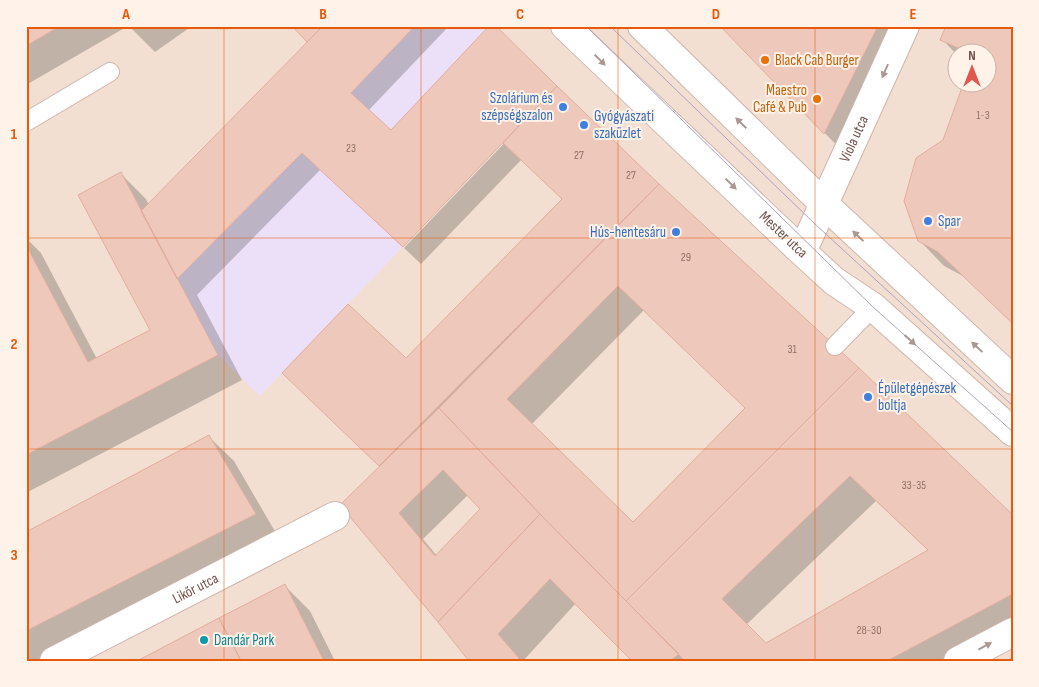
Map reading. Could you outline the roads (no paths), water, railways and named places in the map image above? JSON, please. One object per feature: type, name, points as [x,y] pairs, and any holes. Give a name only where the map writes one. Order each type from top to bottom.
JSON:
[{"type":"street","name":"Mester utca","points":[[565,26],[834,281],[873,307],[1013,432]]},
{"type":"street","points":[[642,26],[824,204],[1013,380]]},
{"type":"street","name":"Viola utca","points":[[797,247],[806,241],[905,26]]},
{"type":"street","name":"Likőr utca","points":[[54,661],[335,516]]},
{"type":"street","points":[[958,661],[1013,632]]},
{"type":"lane","points":[[26,122],[110,72]]},
{"type":"lane","points":[[835,346],[873,307]]},
{"type":"tram line","points":[[586,26],[873,307],[1013,432]]},
{"type":"tram line","points":[[610,26],[815,224],[1013,406]]},
{"type":"place","name":"Black Cab Burger","points":[[765,60]]},
{"type":"place","name":"Maestro Café & Pub","points":[[817,99]]},
{"type":"place","name":"Szolárium és szépségszalon","points":[[563,107]]},
{"type":"place","name":"Gyógyászati szaküzlet","points":[[584,125]]},
{"type":"place","name":"Spar","points":[[928,221]]},
{"type":"place","name":"Hús-hentesáru","points":[[676,232]]},
{"type":"place","name":"Épületgépészek boltja","points":[[868,397]]},
{"type":"place","name":"Dandár Park","points":[[204,640]]}]
